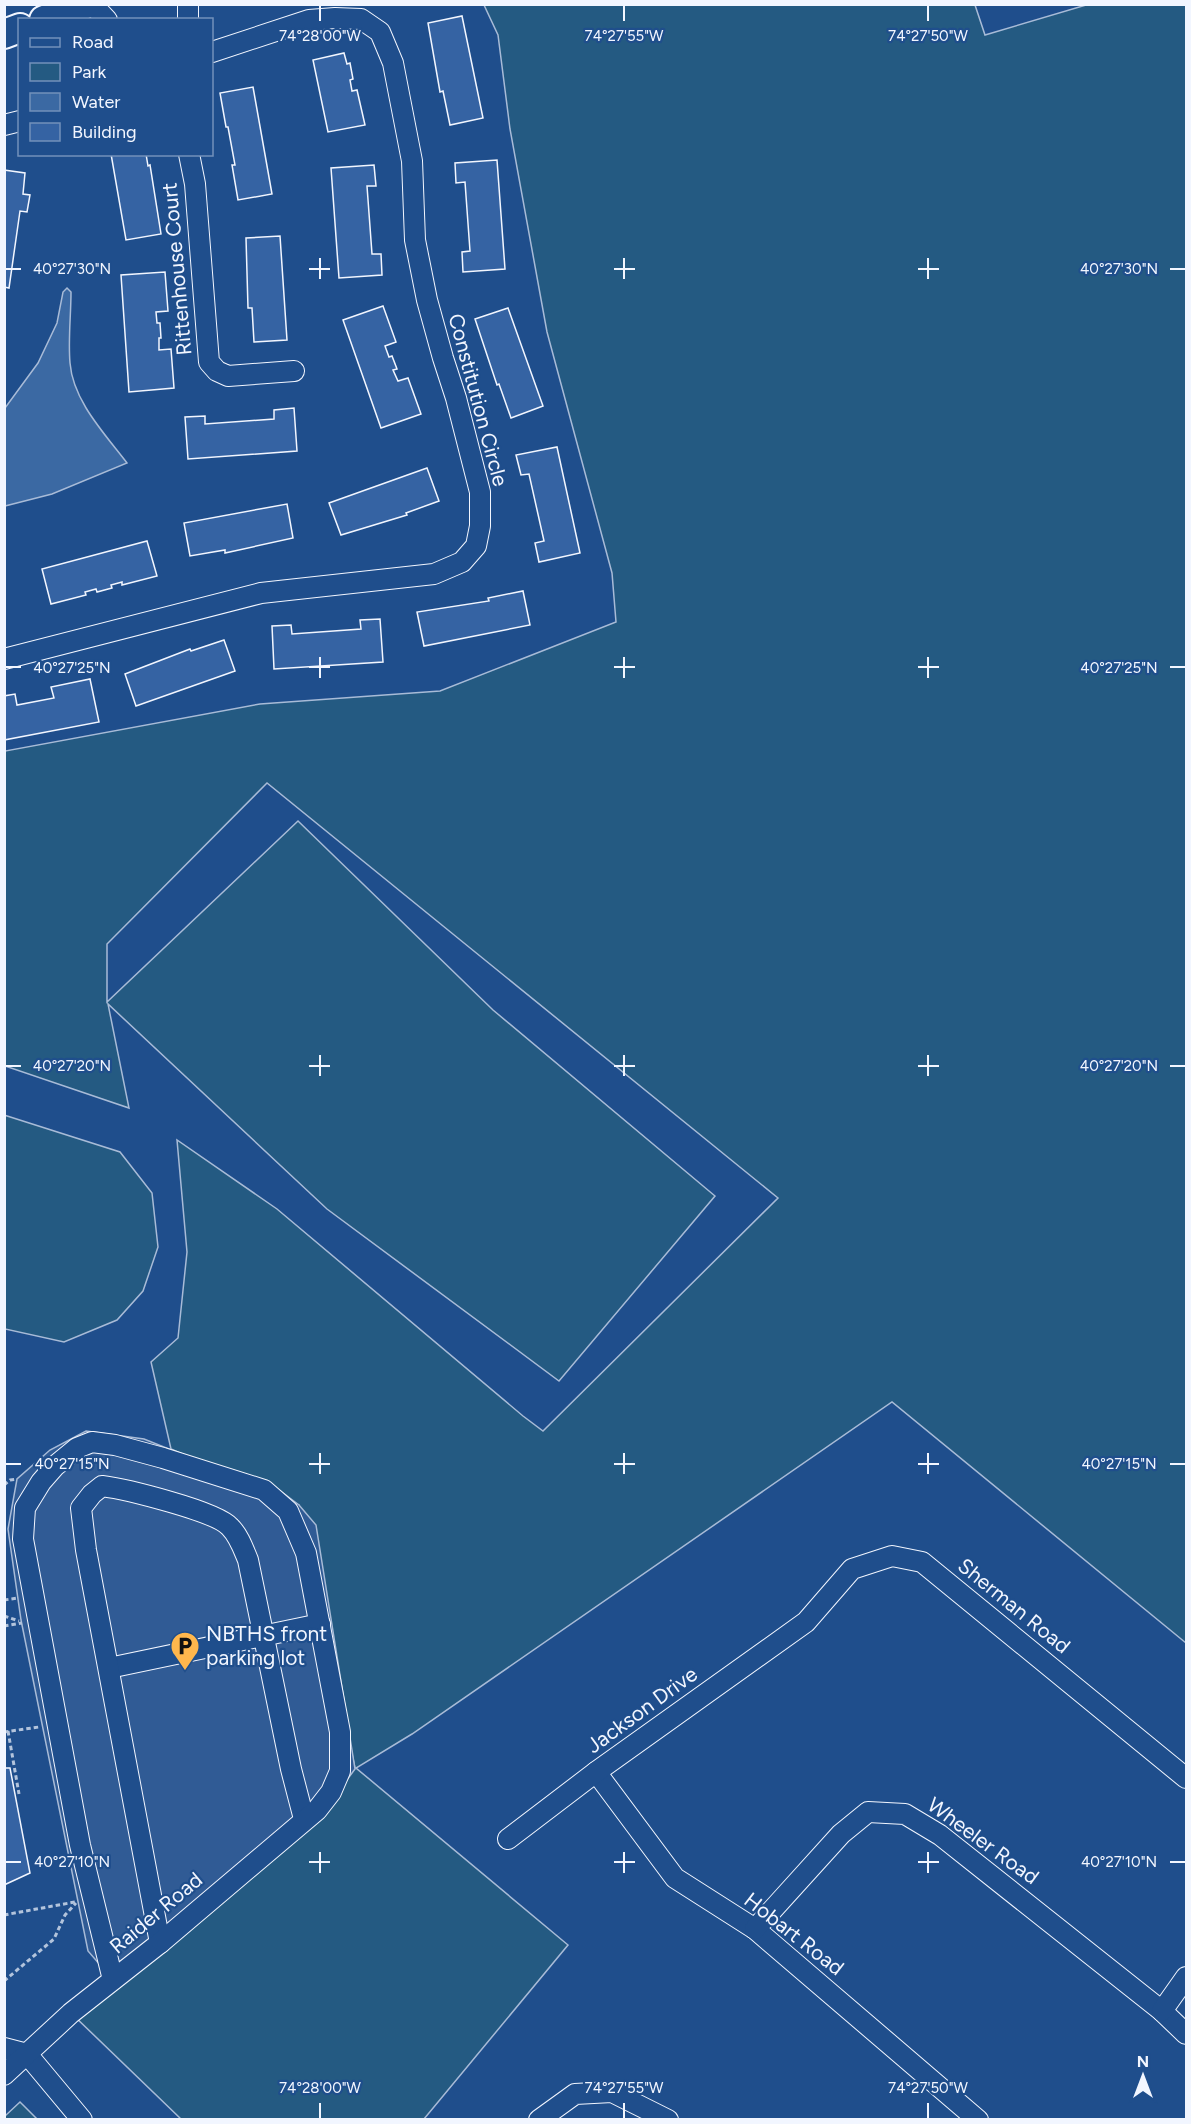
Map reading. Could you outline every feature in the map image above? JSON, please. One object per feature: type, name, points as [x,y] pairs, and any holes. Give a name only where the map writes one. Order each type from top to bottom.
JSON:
[{"type":"highway","points":[[49,18],[86,4]]},
{"type":"street","points":[[92,4],[105,18]]},
{"type":"street","name":"Constitution Circle","points":[[4,659],[261,593],[434,574],[462,562],[476,546],[480,526],[480,492],[456,398],[427,300],[415,240],[412,161],[393,63],[380,32],[361,19],[309,20],[213,52]]},
{"type":"street","name":"Rittenhouse Court","points":[[189,156],[195,184],[209,362],[217,371],[228,376],[294,371]]},
{"type":"street","name":"Raider Road","points":[[4,2075],[71,2013],[113,1980],[160,1943],[310,1814],[331,1792],[340,1771],[340,1732],[306,1553],[288,1511],[264,1490],[163,1458],[115,1445],[92,1442],[77,1448],[55,1466],[41,1482],[25,1508],[23,1539],[80,1845],[113,1980]]},
{"type":"street","points":[[160,1943],[81,1508],[102,1486],[198,1510],[229,1525],[239,1539],[248,1560],[291,1769],[310,1814]]},
{"type":"street","name":"Sherman Road","points":[[806,1622],[852,1569],[892,1556],[922,1562],[1186,1778]]},
{"type":"street","name":"Jackson Drive","points":[[507,1839],[596,1772],[806,1622]]},
{"type":"street","points":[[109,1668],[263,1634],[320,1624]]},
{"type":"street","name":"Hobart Road","points":[[596,1772],[675,1878],[755,1929],[978,2120]]},
{"type":"street","name":"Wheeler Road","points":[[755,1929],[841,1834],[868,1812],[905,1814],[940,1835],[1162,2011],[1186,2034]]},
{"type":"street","points":[[1162,2011],[1186,1977]]},
{"type":"street","points":[[4,2048],[27,2054],[82,2120]]},
{"type":"street","points":[[539,2120],[575,2094],[612,2092],[668,2120]]},
{"type":"path","points":[[4,1485],[10,1480],[17,1479]]},
{"type":"path","points":[[4,1600],[20,1597]]},
{"type":"path","points":[[4,1616],[24,1622],[4,1626]]},
{"type":"path","points":[[19,1794],[6,1732],[39,1727]]},
{"type":"path","points":[[4,1915],[77,1902],[65,1915],[54,1939],[4,1981]]},
{"type":"green space","points":[[484,5],[975,5],[985,35],[1086,5],[1186,5],[1186,1643],[892,1402],[412,1734],[356,1768],[568,1945],[424,2119],[181,2119],[71,2013],[355,1768],[299,1505],[171,1449],[151,1362],[178,1338],[187,1252],[177,1140],[277,1209],[543,1431],[778,1198],[267,783],[107,944],[107,1002],[298,821],[493,1010],[715,1196],[559,1381],[327,1209],[108,1004],[129,1108],[5,1066],[5,751],[260,704],[440,691],[616,622],[612,573],[547,332],[510,129],[498,35]]},
{"type":"green space","points":[[4,1115],[120,1152],[152,1193],[158,1247],[143,1291],[117,1320],[64,1342],[5,1329]]},
{"type":"green space","points":[[20,2102],[37,2119],[5,2119],[5,2116]]},
{"type":"shaded area","name":"NBTHS front parking lot","points":[[86,1431],[144,1439],[246,1480],[279,1490],[299,1505],[316,1525],[355,1769],[338,1792],[113,1980],[88,1951],[21,1620],[8,1529],[17,1479],[50,1450]]},
{"type":"water","points":[[67,288],[71,292],[69,345],[72,377],[91,416],[127,463],[52,494],[5,506],[5,408],[38,363],[57,323],[63,292]]},
{"type":"building","points":[[462,16],[483,118],[450,125],[443,91],[440,92],[428,23]]},
{"type":"building","points":[[344,53],[347,64],[350,63],[353,79],[350,80],[352,91],[357,90],[365,125],[328,132],[313,60]]},
{"type":"building","points":[[253,87],[272,194],[238,200],[232,165],[235,165],[220,93]]},
{"type":"building","points":[[111,156],[146,156],[148,166],[150,165],[161,234],[126,240]]},
{"type":"building","points":[[497,160],[505,269],[463,272],[462,252],[470,251],[465,182],[456,183],[455,163]]},
{"type":"building","points":[[374,165],[376,186],[367,186],[372,254],[381,254],[382,275],[339,278],[331,168]]},
{"type":"building","points":[[4,170],[25,173],[23,194],[30,195],[27,212],[20,211],[9,288],[4,287]]},
{"type":"building","points":[[280,236],[287,340],[254,342],[252,308],[248,308],[246,238]]},
{"type":"building","points":[[165,272],[168,311],[156,312],[157,323],[160,323],[159,350],[171,349],[174,388],[129,392],[121,275]]},
{"type":"building","points":[[383,306],[396,342],[385,346],[397,369],[393,370],[398,381],[408,378],[421,414],[381,428],[343,320]]},
{"type":"building","points":[[508,308],[543,406],[511,418],[499,384],[497,385],[475,319]]},
{"type":"building","points":[[294,408],[297,451],[188,459],[185,417],[205,416],[205,424],[274,419],[274,410]]},
{"type":"building","points":[[557,447],[580,553],[539,562],[535,543],[544,541],[529,474],[521,475],[516,455]]},
{"type":"building","points":[[427,468],[439,501],[406,513],[407,515],[341,535],[329,503]]},
{"type":"building","points":[[287,504],[293,538],[225,553],[225,550],[190,556],[184,523]]},
{"type":"building","points":[[147,541],[157,576],[122,585],[122,582],[111,585],[112,588],[97,592],[96,589],[85,592],[86,595],[51,604],[42,569]]},
{"type":"building","points":[[523,591],[530,625],[424,646],[417,612],[489,601],[488,598]]},
{"type":"building","points":[[380,619],[383,662],[274,669],[272,626],[291,625],[292,634],[361,629],[360,620]]},
{"type":"building","points":[[224,640],[235,671],[136,706],[125,674],[190,649],[191,651]]},
{"type":"building","points":[[90,679],[99,722],[4,740],[4,696],[15,694],[17,705],[54,698],[51,687]]},
{"type":"building","points":[[4,1768],[10,1768],[30,1873],[4,1885]]},
{"type":"place","name":"NBTHS front parking lot","points":[[185,1672]]}]
